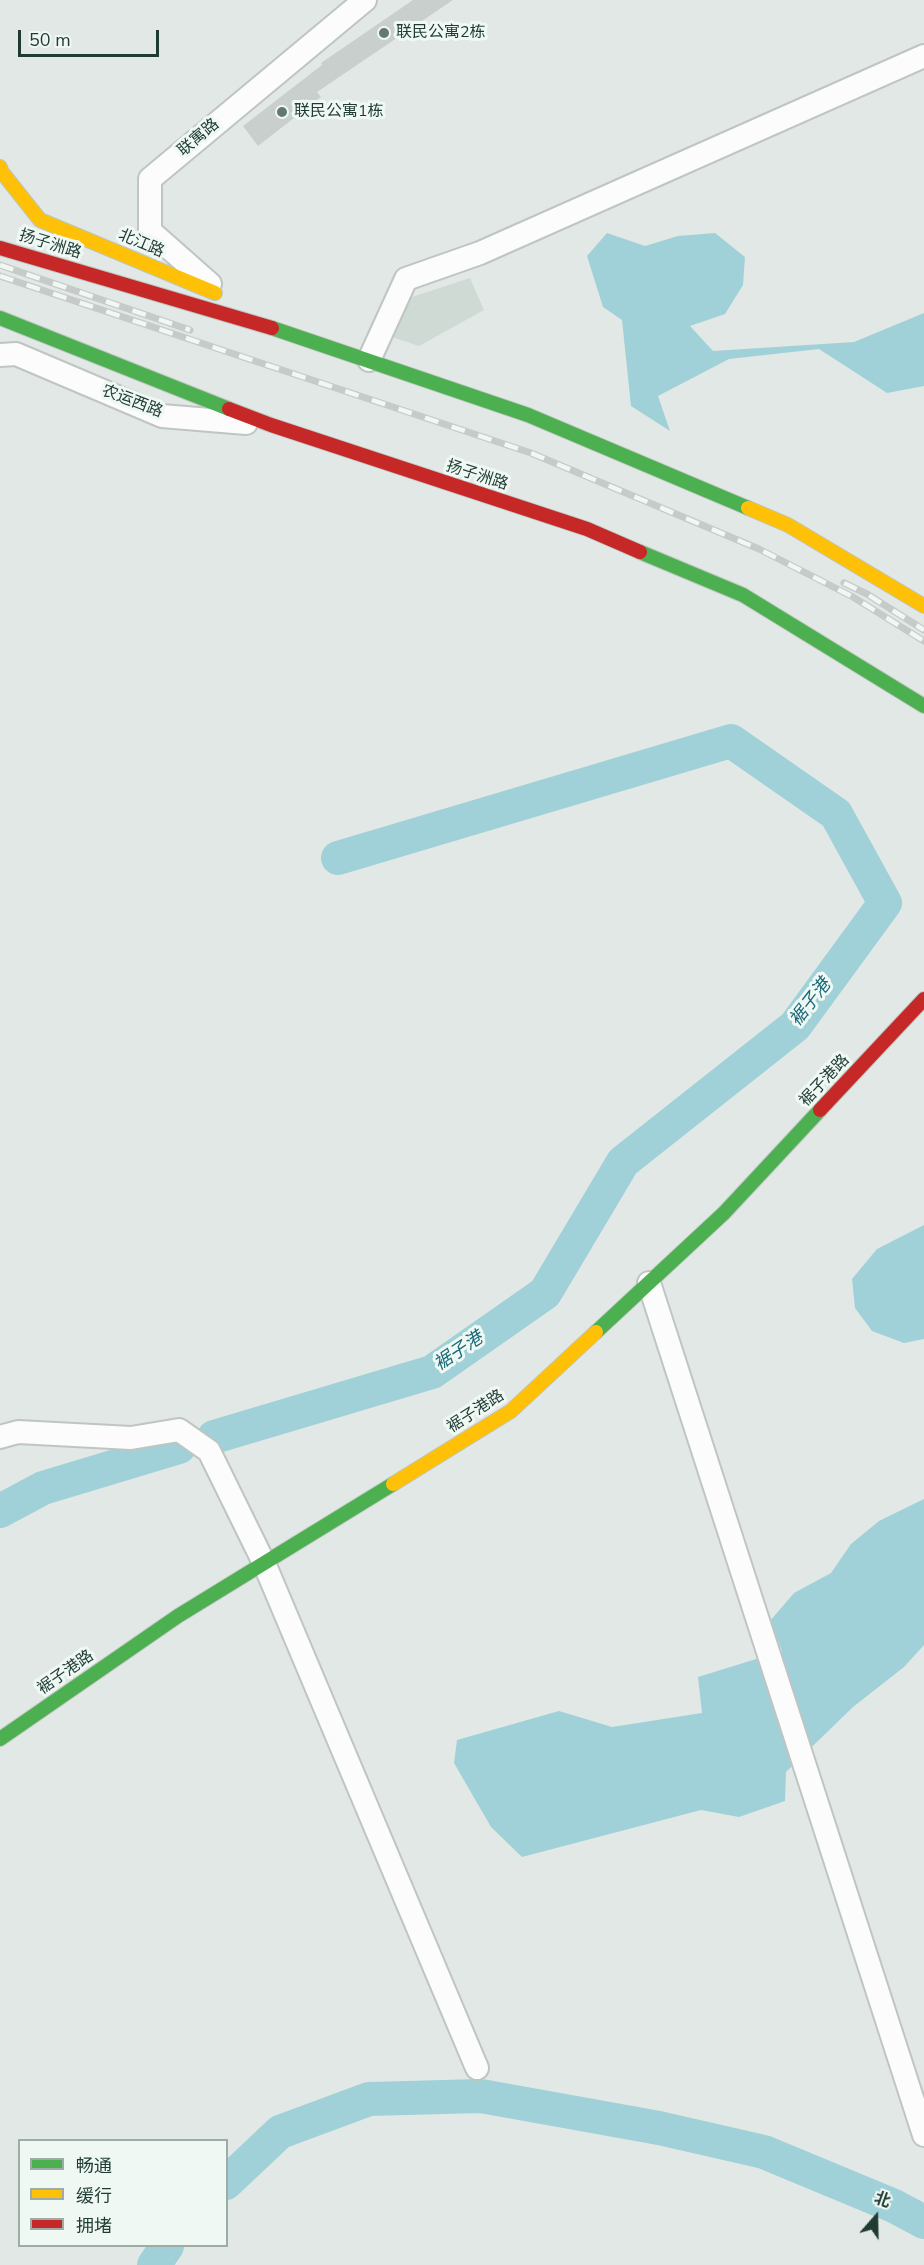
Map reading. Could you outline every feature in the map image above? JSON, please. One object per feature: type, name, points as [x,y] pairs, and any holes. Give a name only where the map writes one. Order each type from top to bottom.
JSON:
[{"type":"main road","name":"北江路","points":[[0,167],[40,220],[230,300],[287,332]]},
{"type":"main road","name":"扬子洲路","points":[[0,248],[287,332],[528,415],[788,525],[924,606]]},
{"type":"main road","name":"扬子洲路","points":[[0,318],[271,425],[587,529],[733,591],[924,706]]},
{"type":"main road","name":"裾子港路","points":[[0,1739],[178,1617],[511,1411],[724,1213],[924,999]]},
{"type":"street","name":"联寓路","points":[[230,300],[150,231],[150,179],[364,0]]},
{"type":"street","points":[[369,360],[406,279],[480,253],[924,56]]},
{"type":"street","name":"农运西路","points":[[0,355],[16,354],[162,416],[271,425]]},
{"type":"street","points":[[649,1283],[924,2135]]},
{"type":"street","points":[[0,1437],[18,1432],[131,1438],[179,1430],[209,1451],[264,1563],[477,2068]]},
{"type":"shaded area","points":[[470,278],[484,310],[419,346],[392,337],[412,297]]},
{"type":"water","points":[[607,233],[645,246],[678,236],[715,233],[745,257],[743,285],[725,314],[690,326],[713,351],[854,342],[924,313],[924,386],[887,393],[819,349],[729,359],[658,396],[670,431],[631,406],[622,320],[603,307],[587,256]]},
{"type":"water","points":[[924,1225],[924,1339],[904,1343],[872,1331],[855,1308],[852,1279],[877,1249]]},
{"type":"water","points":[[924,1499],[924,1645],[904,1667],[853,1707],[786,1772],[785,1801],[739,1817],[701,1810],[522,1857],[491,1827],[454,1763],[457,1740],[559,1711],[612,1727],[702,1713],[698,1677],[782,1651],[770,1621],[794,1593],[831,1573],[851,1544],[879,1521]]},
{"type":"building","points":[[413,0],[453,0],[317,92],[321,97],[258,146],[243,126],[322,65],[321,63]]},
{"type":"waterway","name":"裾子港","points":[[214,1437],[432,1372],[545,1293],[623,1162],[795,1026],[885,903],[836,814],[731,741],[338,858]]},
{"type":"waterway","name":"裾子港","points":[[0,1511],[43,1488],[179,1447]]},
{"type":"waterway","points":[[228,2181],[280,2132],[369,2099],[481,2096],[659,2128],[764,2152],[894,2206],[924,2222]]},
{"type":"waterway","points":[[154,2265],[166,2247]]},
{"type":"railway","points":[[0,265],[190,330]]},
{"type":"railway","points":[[0,276],[531,453],[759,549],[853,597],[924,641]]},
{"type":"railway","points":[[844,583],[867,594],[924,630]]},
{"type":"traffic: fast","points":[[0,318],[229,409]]},
{"type":"traffic: fast","points":[[272,328],[528,415],[748,508]]},
{"type":"traffic: fast","points":[[640,552],[743,595],[924,706]]},
{"type":"traffic: fast","points":[[596,1332],[724,1213],[820,1110]]},
{"type":"traffic: fast","points":[[0,1739],[178,1616],[393,1484]]},
{"type":"traffic: slow","points":[[0,167],[40,220],[215,293]]},
{"type":"traffic: slow","points":[[748,508],[788,525],[924,606]]},
{"type":"traffic: slow","points":[[393,1484],[511,1411],[596,1332]]},
{"type":"traffic: jam","points":[[0,248],[272,328]]},
{"type":"traffic: jam","points":[[229,409],[271,425],[587,529],[640,552]]},
{"type":"traffic: jam","points":[[820,1110],[924,999]]},
{"type":"place","name":"联民公寓2栋","points":[[384,33]]},
{"type":"place","name":"联民公寓1栋","points":[[282,112]]}]
